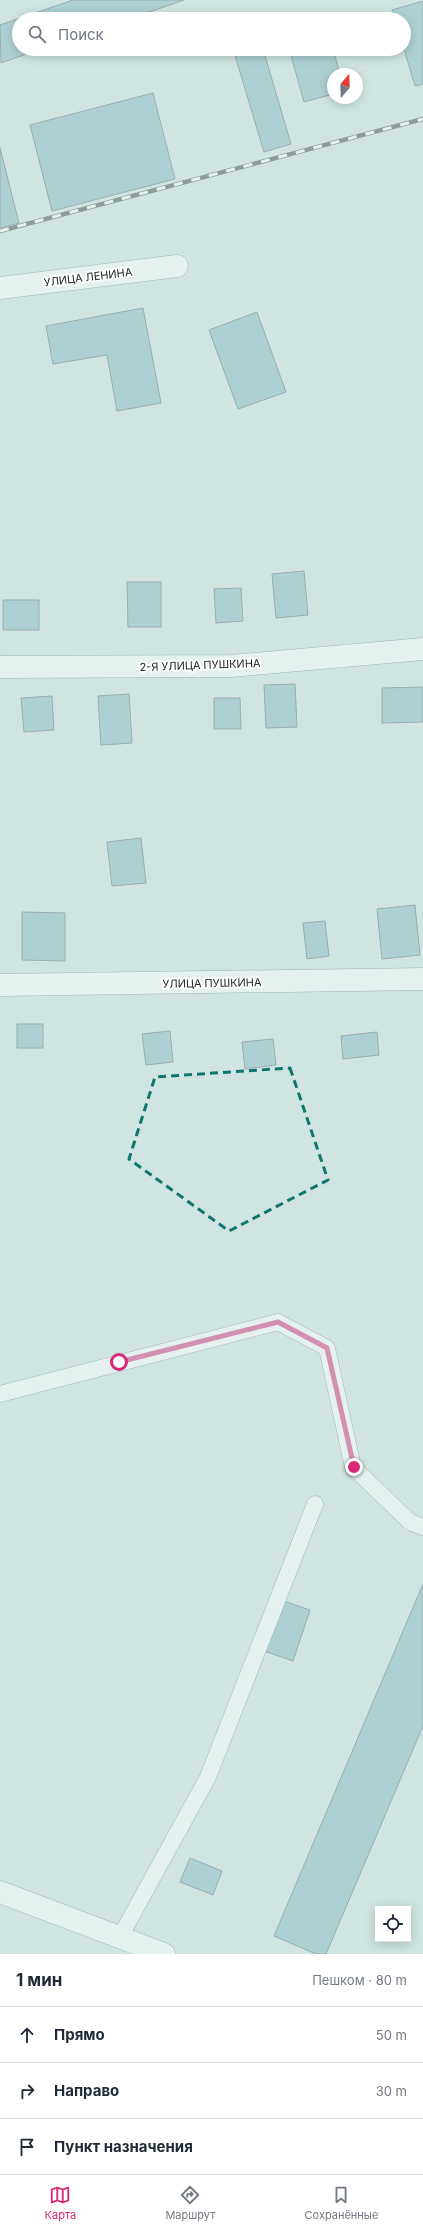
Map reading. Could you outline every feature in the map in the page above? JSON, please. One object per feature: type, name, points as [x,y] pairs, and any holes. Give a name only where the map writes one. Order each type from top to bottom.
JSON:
[{"type":"street","name":"УЛИЦА ЛЕНИНА","points":[[0,288],[176,266]]},
{"type":"street","name":"2-Я УЛИЦА ПУШКИНА","points":[[0,667],[231,666],[423,649]]},
{"type":"street","name":"УЛИЦА ПУШКИНА","points":[[0,985],[423,979]]},
{"type":"street","points":[[0,1892],[164,1954]]},
{"type":"lane","points":[[0,1394],[278,1322],[327,1348],[354,1467],[410,1522],[423,1527]]},
{"type":"lane","points":[[120,1937],[208,1777],[315,1504]]},
{"type":"highlighted area","points":[[290,1068],[328,1180],[229,1231],[129,1159],[155,1077]]},
{"type":"building","points":[[73,0],[184,0],[149,12],[38,12]]},
{"type":"building","points":[[423,1],[423,84],[415,86],[406,56],[411,56],[411,12],[393,12],[392,10]]},
{"type":"building","points":[[12,21],[12,56],[21,56],[1,63],[0,25]]},
{"type":"building","points":[[235,56],[265,56],[291,144],[264,152]]},
{"type":"building","points":[[291,56],[335,56],[338,68],[327,68],[327,96],[304,102]]},
{"type":"building","points":[[153,93],[175,179],[52,211],[30,125]]},
{"type":"building","points":[[0,148],[19,223],[0,228]]},
{"type":"building","points":[[143,308],[161,403],[117,411],[107,355],[53,364],[46,326]]},
{"type":"building","points":[[257,312],[286,392],[238,409],[209,330]]},
{"type":"building","points":[[304,571],[308,615],[276,618],[272,574]]},
{"type":"building","points":[[127,582],[161,582],[161,627],[128,627]]},
{"type":"building","points":[[241,588],[243,621],[216,623],[214,589]]},
{"type":"building","points":[[3,600],[39,600],[39,630],[3,630]]},
{"type":"building","points":[[295,684],[297,727],[266,728],[264,685]]},
{"type":"building","points":[[423,687],[423,722],[382,723],[382,688]]},
{"type":"building","points":[[129,694],[132,743],[101,745],[98,696]]},
{"type":"building","points":[[52,696],[54,730],[24,732],[21,698]]},
{"type":"building","points":[[214,698],[240,698],[241,729],[214,729]]},
{"type":"building","points":[[141,838],[146,883],[112,886],[107,842]]},
{"type":"building","points":[[415,905],[420,955],[382,959],[377,909]]},
{"type":"building","points":[[22,912],[65,913],[65,961],[22,960]]},
{"type":"building","points":[[325,921],[329,956],[307,959],[303,923]]},
{"type":"building","points":[[17,1024],[43,1024],[43,1048],[17,1048]]},
{"type":"building","points":[[170,1031],[173,1062],[146,1065],[142,1034]]},
{"type":"building","points":[[377,1032],[379,1055],[343,1059],[341,1036]]},
{"type":"building","points":[[273,1039],[276,1065],[245,1069],[242,1042]]},
{"type":"building","points":[[423,1584],[423,1726],[326,1954],[316,1954],[274,1936]]},
{"type":"building","points":[[281,1600],[310,1610],[293,1661],[264,1651]]},
{"type":"building","points":[[190,1858],[222,1871],[213,1895],[180,1882]]},
{"type":"railway","points":[[0,231],[423,119]]},
{"type":"route","points":[[119,1362],[278,1322],[327,1348],[354,1467]]}]
